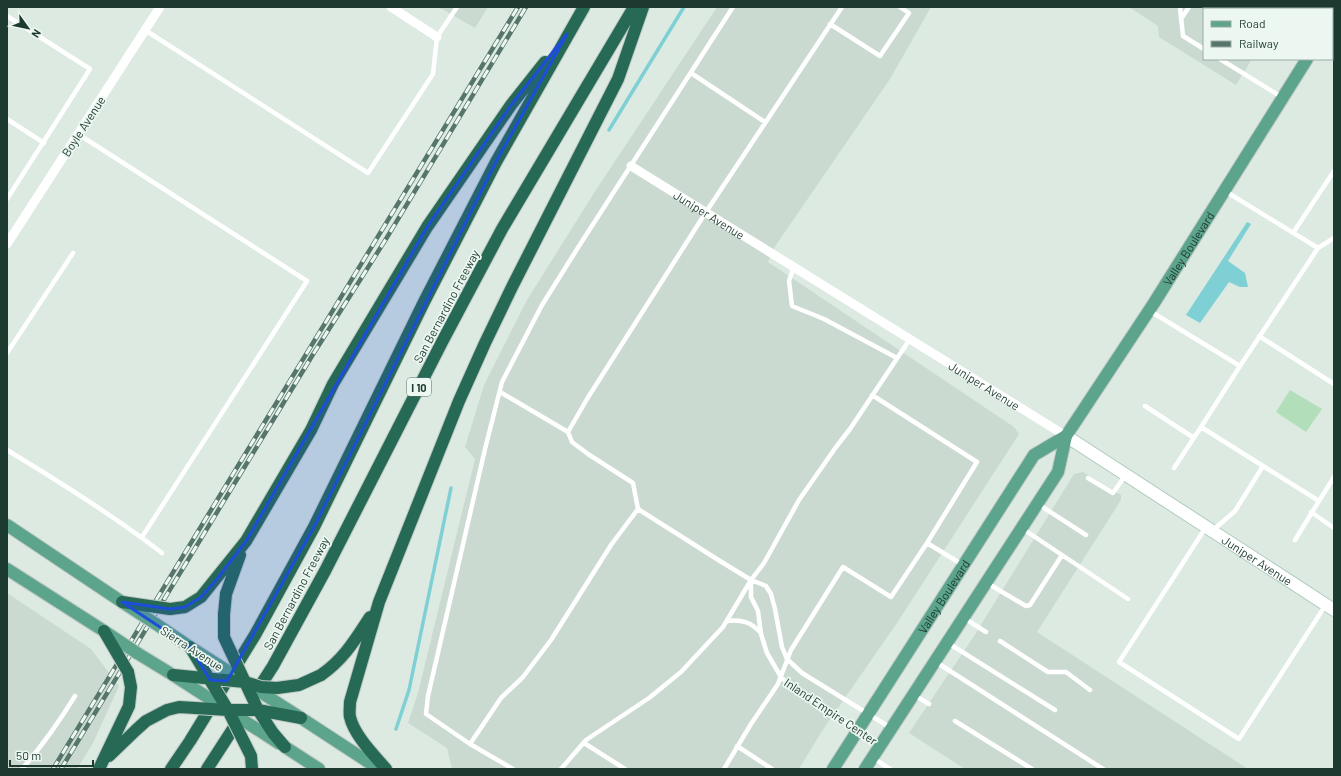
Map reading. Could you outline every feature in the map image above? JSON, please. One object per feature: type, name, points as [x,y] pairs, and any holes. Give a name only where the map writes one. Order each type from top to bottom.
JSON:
[{"type":"highway","name":"San Bernardino Freeway","points":[[171,769],[190,741],[255,635],[314,527],[424,302],[488,176],[567,34],[584,7]]},
{"type":"highway","name":"San Bernardino Freeway","points":[[207,769],[273,666],[325,571],[442,342],[502,229],[634,7]]},
{"type":"highway","points":[[386,769],[366,746],[349,716],[350,702],[379,602],[459,401],[512,287],[618,79],[643,7]]},
{"type":"highway","points":[[122,602],[170,609],[185,607],[201,597],[246,541],[311,430],[337,378],[427,227],[511,105],[567,34]]},
{"type":"highway","points":[[246,541],[226,594],[224,637],[258,710],[273,733],[285,746]]},
{"type":"highway","points":[[173,675],[210,680],[245,682],[261,687],[277,688],[299,685],[321,675],[334,665],[349,649],[379,602]]},
{"type":"highway","points":[[101,766],[129,706],[131,687],[128,672],[104,632]]},
{"type":"highway","points":[[190,647],[228,710],[251,756],[252,769]]},
{"type":"highway","points":[[101,766],[146,721],[167,710],[179,707],[258,710],[301,718]]},
{"type":"main road","name":"Valley Boulevard","points":[[865,769],[936,662],[1058,472],[1066,436],[1149,310],[1307,60]]},
{"type":"main road","name":"Valley Boulevard","points":[[833,769],[1034,455],[1066,436]]},
{"type":"main road","name":"Sierra Avenue","points":[[7,525],[190,647],[380,769]]},
{"type":"main road","points":[[7,569],[319,769]]},
{"type":"street","name":"Boyle Avenue","points":[[7,244],[160,7]]},
{"type":"street","points":[[391,7],[438,37]]},
{"type":"street","name":"Juniper Avenue","points":[[631,166],[1066,436],[1330,607]]},
{"type":"lane","points":[[146,30],[368,173],[433,74],[438,37],[457,7]]},
{"type":"lane","points":[[513,769],[470,744],[426,714],[428,696],[502,382],[542,305],[733,7]]},
{"type":"lane","points":[[568,432],[587,398],[706,212],[842,7]]},
{"type":"lane","points":[[830,24],[880,56],[909,13],[900,7]]},
{"type":"lane","points":[[1180,7],[1183,36],[1203,48]]},
{"type":"lane","points":[[1181,19],[1189,7]]},
{"type":"lane","points":[[7,16],[90,69],[7,199]]},
{"type":"lane","points":[[1222,60],[1283,98]]},
{"type":"lane","points":[[691,73],[765,122]]},
{"type":"lane","points":[[7,119],[44,143]]},
{"type":"lane","points":[[78,134],[307,281],[142,537]]},
{"type":"lane","points":[[1293,233],[1334,171]]},
{"type":"lane","points":[[1224,191],[1318,248]]},
{"type":"lane","points":[[1174,468],[1318,248],[1334,238]]},
{"type":"lane","points":[[7,353],[72,253]]},
{"type":"lane","points":[[794,267],[788,281],[792,306],[824,319],[897,358]]},
{"type":"lane","points":[[1149,310],[1240,366]]},
{"type":"lane","points":[[1259,336],[1334,384]]},
{"type":"lane","points":[[561,769],[586,740],[650,698],[681,672],[723,627],[764,563],[800,500],[910,339]]},
{"type":"lane","points":[[500,392],[568,432],[572,442],[633,483],[638,509],[752,580],[766,586],[771,594],[782,647],[787,659]]},
{"type":"lane","points":[[724,769],[737,746],[778,684],[791,650],[843,566],[891,597],[927,543],[977,462],[872,396]]},
{"type":"lane","points":[[1145,406],[1194,438]]},
{"type":"lane","points":[[1201,427],[1319,501]]},
{"type":"lane","points":[[7,450],[58,481],[142,537],[162,553]]},
{"type":"lane","points":[[1263,466],[1235,511],[1209,529],[1119,662],[1239,739],[1330,607]]},
{"type":"lane","points":[[1088,478],[1113,493],[1126,475]]},
{"type":"lane","points":[[1295,540],[1334,477]]},
{"type":"lane","points":[[1038,504],[1086,535]]},
{"type":"lane","points":[[470,744],[501,698],[523,677],[551,640],[611,545],[638,509]]},
{"type":"lane","points":[[1312,512],[1334,528]]},
{"type":"lane","points":[[1022,528],[1128,599]]},
{"type":"lane","points":[[927,543],[964,566]]},
{"type":"lane","points":[[987,583],[1028,606],[1062,555]]},
{"type":"lane","name":"Inland Empire Center","points":[[752,580],[751,597],[758,611],[767,653],[781,676],[792,687],[881,745]]},
{"type":"lane","points":[[964,618],[986,632]]},
{"type":"lane","points":[[727,620],[750,623],[762,634]]},
{"type":"lane","points":[[1000,641],[1048,672],[1066,672],[1090,690]]},
{"type":"lane","points":[[948,643],[1055,710]]},
{"type":"lane","name":"Inland Empire Center","points":[[787,659],[802,673],[892,729]]},
{"type":"lane","points":[[936,662],[1103,769]]},
{"type":"lane","points":[[914,695],[929,704]]},
{"type":"lane","points":[[22,769],[38,751],[75,696]]},
{"type":"lane","points":[[955,721],[1032,769]]},
{"type":"lane","points":[[584,743],[625,769]]},
{"type":"lane","points":[[737,746],[772,769]]},
{"type":"lane","points":[[873,757],[890,769]]},
{"type":"highlighted area","points":[[567,34],[496,162],[314,527],[227,681],[210,680],[190,647],[122,602],[170,609],[185,607],[201,597],[216,580],[246,541],[427,227],[511,105]]},
{"type":"shaded area","points":[[434,7],[488,7],[475,28],[442,9]]},
{"type":"shaded area","points":[[717,7],[931,7],[890,79],[776,245],[768,262],[1014,427],[1019,434],[897,623],[822,731],[799,769],[452,769],[447,748],[408,723],[418,693],[475,459],[465,447],[484,385],[527,300],[594,193]]},
{"type":"shaded area","points":[[1129,7],[1285,7],[1203,8],[1203,60],[1251,60],[1236,85],[1159,37],[1158,26]]},
{"type":"shaded area","points":[[1083,472],[1121,495],[1121,500],[1037,632],[1248,769],[965,769],[909,733],[974,636],[1074,474]]},
{"type":"shaded area","points":[[7,593],[91,649],[119,686],[93,743],[77,769],[7,769]]},
{"type":"green space","points":[[1290,390],[1322,409],[1306,432],[1276,412]]},
{"type":"water","points":[[1247,222],[1251,224],[1228,261],[1245,273],[1248,287],[1240,287],[1229,282],[1200,323],[1186,315]]},
{"type":"waterway","points":[[609,130],[684,7]]},
{"type":"waterway","points":[[396,729],[409,690],[451,488]]},
{"type":"railway","points":[[53,769],[518,7]]},
{"type":"railway","points":[[61,769],[312,356],[386,239],[526,7]]}]
